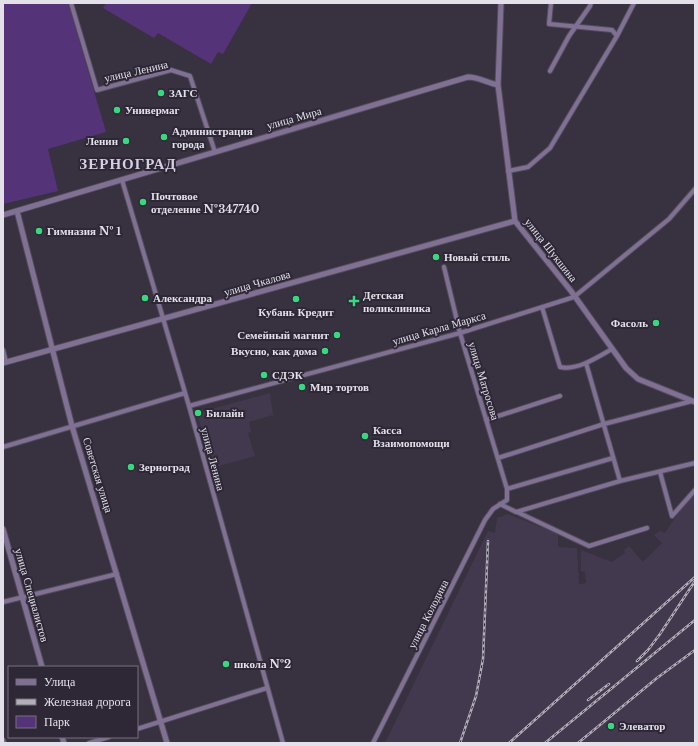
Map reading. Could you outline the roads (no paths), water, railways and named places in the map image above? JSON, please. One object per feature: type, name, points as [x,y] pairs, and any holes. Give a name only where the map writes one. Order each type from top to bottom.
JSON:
[{"type":"street","name":"улица Ленина","points":[[71,3],[97,90],[171,70],[190,76],[215,152]]},
{"type":"street","name":"улица Шукшина","points":[[501,3],[498,85],[508,171],[516,221],[626,368],[638,379],[694,401]]},
{"type":"street","points":[[551,3],[549,24],[612,30],[617,36]]},
{"type":"street","points":[[550,71],[556,58],[591,3]]},
{"type":"street","points":[[508,171],[528,167],[550,148],[617,36],[634,3]]},
{"type":"street","name":"улица Мира","points":[[3,215],[468,77],[498,85]]},
{"type":"street","name":"улица Ленина","points":[[122,180],[189,406],[282,743]]},
{"type":"street","name":"улица Карла Маркса","points":[[189,406],[460,332],[574,297],[669,219],[695,189]]},
{"type":"street","name":"Советская улица","points":[[17,211],[72,426],[167,743]]},
{"type":"street","name":"улица Чкалова","points":[[5,363],[516,221]]},
{"type":"street","name":"улица Матросова","points":[[444,267],[460,332],[507,489],[507,500]]},
{"type":"street","points":[[542,307],[560,367],[565,368],[586,363],[612,349]]},
{"type":"street","points":[[3,350],[5,363]]},
{"type":"street","points":[[586,363],[620,480]]},
{"type":"street","points":[[3,446],[185,393]]},
{"type":"street","points":[[486,420],[560,396]]},
{"type":"street","points":[[498,458],[604,424],[694,401]]},
{"type":"street","points":[[507,489],[614,458]]},
{"type":"street","points":[[516,512],[620,480],[695,463]]},
{"type":"street","points":[[660,472],[672,516],[695,490]]},
{"type":"street","name":"улица Колодина","points":[[373,743],[484,520],[493,509],[507,500]]},
{"type":"street","points":[[500,504],[589,546],[647,528]]},
{"type":"street","name":"улица Специалистов","points":[[3,529],[42,666]]},
{"type":"street","points":[[3,602],[117,574]]},
{"type":"street","points":[[138,729],[267,688]]},
{"type":"street","points":[[90,743],[106,738]]},
{"type":"railway","points":[[460,743],[476,696],[483,659],[488,541]]},
{"type":"railway","points":[[509,743],[695,577]]},
{"type":"railway","points":[[637,661],[648,650],[660,634],[695,581]]},
{"type":"railway","points":[[545,743],[695,620]]},
{"type":"railway","points":[[578,743],[657,678],[695,650]]},
{"type":"railway","points":[[588,700],[609,684]]},
{"type":"place","name":"ЗАГС","points":[[161,93]]},
{"type":"place","name":"Универмаг","points":[[117,110]]},
{"type":"place","name":"Администрация города","points":[[164,137]]},
{"type":"place","name":"Ленин","points":[[126,141]]},
{"type":"place","name":"Почтовое отделение №347740","points":[[143,202]]},
{"type":"place","name":"Гимназия № 1","points":[[39,231]]},
{"type":"place","name":"Новый стиль","points":[[436,257]]},
{"type":"place","name":"Александра","points":[[145,298]]},
{"type":"place","name":"Кубань Кредит","points":[[296,299]]},
{"type":"place","name":"Детская поликлиника","points":[[354,301]]},
{"type":"place","name":"Фасоль","points":[[656,323]]},
{"type":"place","name":"Семейный магнит","points":[[337,335]]},
{"type":"place","name":"Вкусно, как дома","points":[[325,351]]},
{"type":"place","name":"СДЭК","points":[[264,375]]},
{"type":"place","name":"Мир тортов","points":[[302,387]]},
{"type":"place","name":"Билайн","points":[[198,413]]},
{"type":"place","name":"Касса Взаимопомощи","points":[[365,436]]},
{"type":"place","name":"Зерноград","points":[[131,467]]},
{"type":"place","name":"школа №2","points":[[226,664]]},
{"type":"place","name":"Элеватор","points":[[611,726]]},
{"type":"district","name":"ЗЕРНОГРАД","points":[[128,163]]}]
